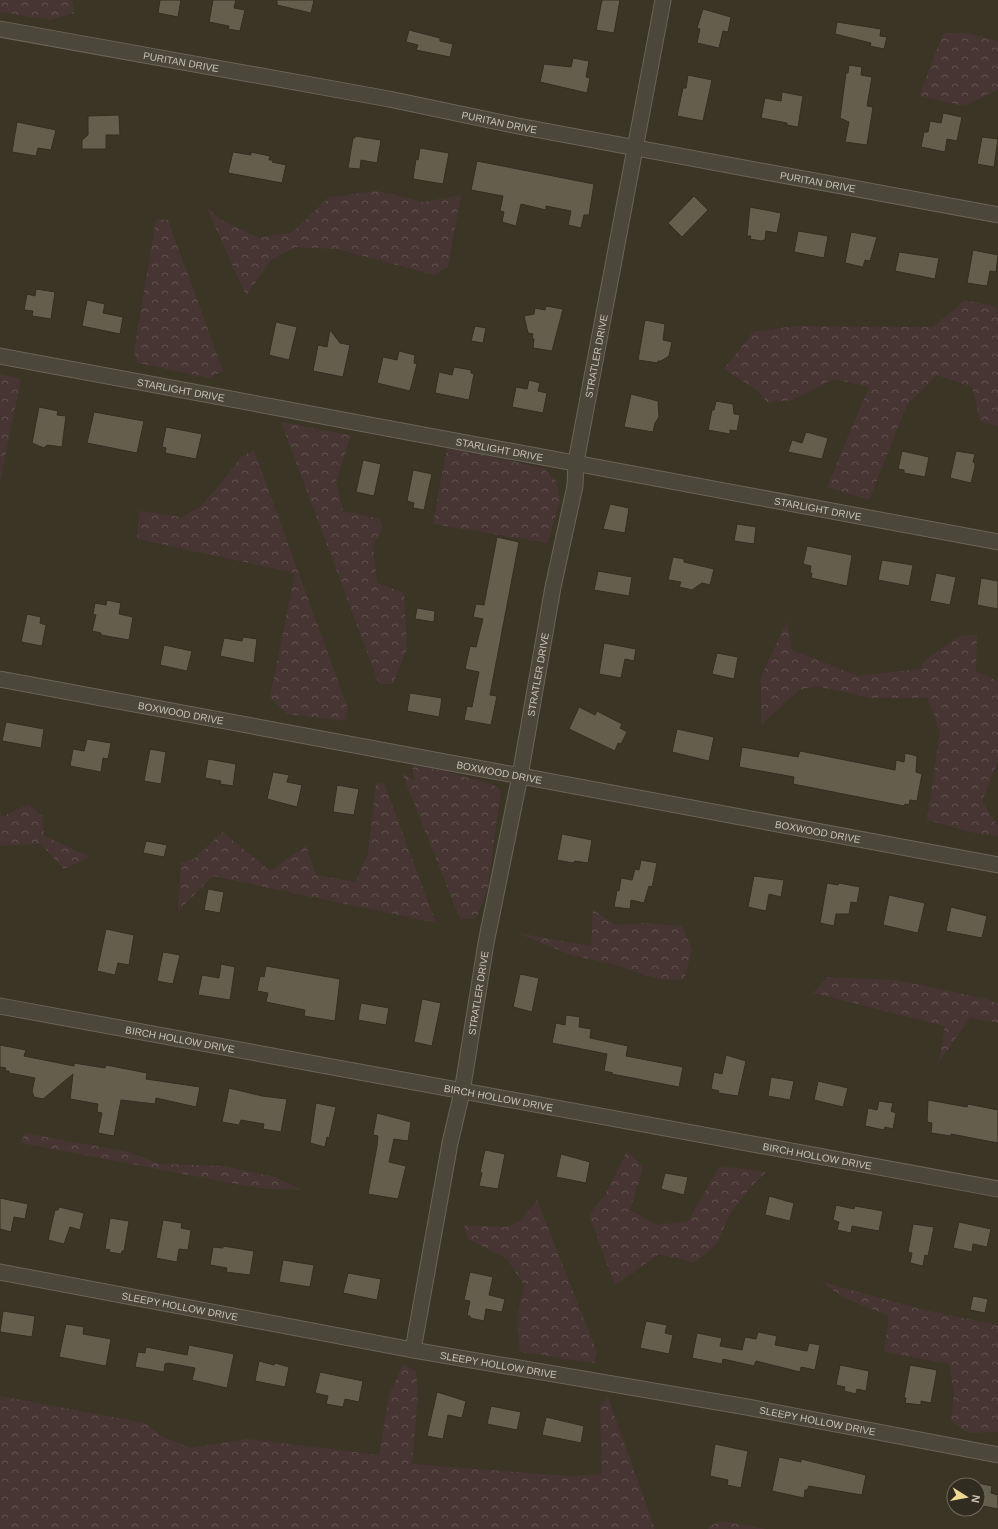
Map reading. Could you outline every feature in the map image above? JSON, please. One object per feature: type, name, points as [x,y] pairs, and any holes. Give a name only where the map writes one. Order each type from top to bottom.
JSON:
[{"type":"street","name":"STRATLER DRIVE","points":[[412,1350],[449,1151],[462,1092],[486,943],[520,776],[553,587],[575,486],[576,462],[663,0]]},
{"type":"street","name":"PURITAN DRIVE","points":[[0,29],[389,100],[634,148],[998,215]]},
{"type":"street","name":"STARLIGHT DRIVE","points":[[0,356],[576,462],[998,542]]},
{"type":"street","name":"BOXWOOD DRIVE","points":[[0,679],[998,865]]},
{"type":"street","name":"BIRCH HOLLOW DRIVE","points":[[0,1006],[462,1092],[998,1189]]},
{"type":"street","name":"SLEEPY HOLLOW DRIVE","points":[[0,1272],[412,1350],[747,1407],[998,1455]]},
{"type":"green space","points":[[0,0],[72,0],[74,13],[50,20],[0,12]]},
{"type":"green space","points":[[943,33],[968,33],[998,41],[998,89],[965,106],[919,96]]},
{"type":"green space","points":[[377,191],[424,202],[461,195],[448,267],[434,275],[337,249],[295,247],[271,260],[246,296],[206,206],[221,220],[259,238],[293,232],[329,197]]},
{"type":"green space","points":[[156,219],[168,220],[223,371],[209,378],[138,363],[134,351]]},
{"type":"green space","points":[[965,300],[996,307],[998,313],[998,426],[980,421],[972,387],[937,375],[907,405],[869,500],[827,487],[869,387],[834,379],[792,400],[768,403],[758,391],[724,369],[753,332],[795,326],[933,327]]},
{"type":"green space","points":[[0,374],[21,379],[0,482]]},
{"type":"green space","points":[[281,422],[351,435],[336,482],[343,511],[380,519],[382,529],[373,546],[377,583],[404,593],[407,649],[393,684],[379,684]]},
{"type":"green space","points":[[447,447],[543,468],[557,482],[560,500],[548,543],[433,524]]},
{"type":"green space","points":[[254,450],[348,709],[346,721],[287,714],[270,697],[295,573],[137,539],[139,511],[182,517],[200,507],[219,486],[241,457]]},
{"type":"green space","points":[[787,621],[792,650],[858,676],[920,669],[923,662],[959,636],[977,635],[976,671],[998,681],[998,761],[982,801],[998,827],[998,836],[975,833],[927,820],[940,733],[928,698],[871,698],[816,686],[799,690],[761,725],[761,677]]},
{"type":"green space","points":[[412,763],[492,784],[501,791],[487,891],[476,918],[460,919],[402,773],[414,780]]},
{"type":"green space","points":[[384,783],[436,923],[213,876],[178,911],[181,863],[194,859],[223,832],[270,871],[306,846],[316,875],[356,882],[368,853],[376,784]]},
{"type":"green space","points":[[28,804],[43,816],[44,836],[90,857],[64,869],[41,844],[0,846],[0,811],[2,817]]},
{"type":"green space","points":[[593,910],[616,925],[645,923],[682,926],[692,949],[684,980],[661,980],[612,964],[571,955],[517,933],[591,946]]},
{"type":"green space","points":[[828,977],[896,980],[987,999],[998,1004],[998,1023],[970,1018],[939,1062],[945,1026],[813,993]]},
{"type":"green space","points":[[25,1133],[128,1152],[160,1164],[224,1166],[275,1177],[301,1190],[257,1188],[21,1143]]},
{"type":"green space","points":[[627,1151],[643,1167],[630,1210],[657,1225],[688,1221],[720,1166],[766,1172],[750,1188],[730,1214],[716,1245],[694,1263],[659,1254],[615,1285],[589,1215],[606,1193]]},
{"type":"green space","points":[[537,1200],[597,1352],[594,1363],[520,1352],[517,1319],[524,1285],[507,1259],[468,1239],[464,1225],[506,1227],[520,1221]]},
{"type":"green space","points":[[822,1282],[924,1310],[998,1325],[998,1432],[968,1433],[951,1420],[954,1393],[949,1364],[884,1352],[889,1316],[842,1297]]},
{"type":"green space","points":[[403,1364],[416,1371],[418,1395],[412,1464],[568,1476],[602,1474],[600,1407],[608,1397],[655,1529],[0,1529],[0,1396],[145,1423],[161,1436],[191,1448],[247,1439],[379,1455],[389,1395]]},
{"type":"green space","points":[[721,1521],[766,1529],[708,1529],[708,1527]]},
{"type":"building","points":[[160,0],[181,0],[178,17],[158,13]]},
{"type":"building","points":[[213,0],[236,0],[234,8],[245,10],[240,31],[228,29],[229,26],[209,22]]},
{"type":"building","points":[[277,0],[314,0],[311,13],[277,5]]},
{"type":"building","points":[[602,0],[620,0],[614,33],[596,30]]},
{"type":"building","points":[[703,9],[731,17],[728,32],[723,31],[719,48],[697,43],[700,29],[697,28]]},
{"type":"building","points":[[837,22],[881,29],[880,36],[887,37],[884,49],[870,46],[871,43],[835,34]]},
{"type":"building","points":[[409,30],[440,38],[440,41],[453,44],[450,57],[416,50],[418,45],[406,42]]},
{"type":"building","points":[[573,58],[589,61],[586,77],[590,78],[587,93],[540,82],[544,64],[571,67]]},
{"type":"building","points":[[849,65],[862,67],[861,75],[872,77],[867,106],[873,107],[867,145],[845,142],[849,122],[840,118],[846,73],[848,73]]},
{"type":"building","points":[[688,75],[712,80],[703,121],[677,116],[683,88],[686,88]]},
{"type":"building","points":[[782,92],[803,96],[798,127],[787,125],[787,123],[761,118],[765,98],[781,101]]},
{"type":"building","points":[[943,113],[962,117],[957,141],[947,139],[945,152],[921,147],[924,132],[928,132],[930,121],[941,123]]},
{"type":"building","points":[[119,115],[120,135],[106,135],[106,149],[82,149],[82,140],[88,135],[88,116]]},
{"type":"building","points":[[17,122],[56,130],[51,150],[38,148],[36,156],[12,152]]},
{"type":"building","points":[[355,136],[381,140],[377,163],[361,160],[360,169],[348,168],[353,138],[355,138]]},
{"type":"building","points":[[982,137],[998,139],[994,167],[977,164]]},
{"type":"building","points":[[420,148],[449,153],[443,184],[413,179],[416,159],[418,160]]},
{"type":"building","points":[[233,152],[251,155],[251,152],[270,156],[269,160],[273,160],[272,162],[286,165],[282,183],[228,173]]},
{"type":"building","points":[[477,161],[594,184],[589,215],[584,215],[581,228],[568,225],[571,211],[546,206],[546,210],[521,204],[516,226],[502,222],[504,212],[500,211],[503,196],[471,190]]},
{"type":"building","points":[[694,196],[708,210],[682,237],[668,223]]},
{"type":"building","points":[[750,207],[781,213],[777,233],[766,231],[765,240],[761,241],[750,239],[751,236],[747,236]]},
{"type":"building","points":[[798,231],[828,236],[824,258],[794,252]]},
{"type":"building","points":[[851,232],[877,237],[870,261],[865,260],[863,267],[845,263]]},
{"type":"building","points":[[973,250],[998,255],[996,272],[990,271],[987,286],[967,283]]},
{"type":"building","points":[[899,252],[939,258],[935,279],[895,271]]},
{"type":"building","points":[[36,289],[55,292],[51,319],[32,316],[33,311],[24,310],[27,294],[35,296]]},
{"type":"building","points":[[87,300],[105,304],[103,313],[123,317],[120,334],[82,326]]},
{"type":"building","points":[[546,306],[563,309],[552,351],[533,348],[533,334],[528,333],[524,316],[534,314],[535,308],[545,310]]},
{"type":"building","points":[[645,320],[665,324],[663,340],[672,342],[669,356],[661,361],[658,361],[658,363],[638,360]]},
{"type":"building","points":[[276,322],[297,327],[289,360],[269,355]]},
{"type":"building","points":[[475,326],[486,328],[483,343],[471,341]]},
{"type":"building","points":[[330,330],[340,343],[350,345],[343,377],[313,371],[318,345],[327,347]]},
{"type":"building","points":[[399,351],[415,355],[414,363],[417,364],[410,391],[377,383],[383,357],[397,360]]},
{"type":"building","points":[[454,367],[471,370],[471,373],[474,374],[469,400],[435,393],[439,372],[452,375]]},
{"type":"building","points":[[529,380],[540,383],[538,391],[547,393],[543,413],[512,407],[516,387],[527,389]]},
{"type":"building","points":[[631,394],[658,401],[659,417],[655,423],[653,432],[624,427]]},
{"type":"building","points":[[716,401],[733,404],[734,414],[740,415],[737,431],[730,430],[730,434],[708,430],[712,410],[714,410]]},
{"type":"building","points":[[39,407],[58,411],[57,415],[66,416],[62,447],[47,445],[44,448],[32,443]]},
{"type":"building","points":[[94,412],[144,421],[137,453],[87,443]]},
{"type":"building","points":[[166,427],[202,434],[196,459],[165,453],[166,448],[162,447]]},
{"type":"building","points":[[806,432],[828,438],[822,459],[788,452],[792,440],[802,443]]},
{"type":"building","points":[[902,451],[929,457],[925,477],[904,473],[904,470],[898,469]]},
{"type":"building","points":[[956,451],[975,454],[973,462],[975,463],[975,467],[971,483],[950,478]]},
{"type":"building","points":[[363,460],[381,464],[374,496],[356,492]]},
{"type":"building","points":[[413,470],[432,474],[424,510],[413,508],[414,503],[407,501]]},
{"type":"building","points":[[610,504],[629,508],[625,533],[603,529]]},
{"type":"building","points":[[737,524],[756,527],[754,544],[734,541]]},
{"type":"building","points":[[497,537],[519,542],[490,695],[497,696],[491,725],[464,720],[467,706],[472,707],[479,672],[465,669],[470,646],[476,647],[483,619],[473,617],[476,604],[484,605]]},
{"type":"building","points":[[807,546],[852,555],[847,586],[811,578],[811,566],[803,564]]},
{"type":"building","points":[[673,557],[684,559],[684,562],[714,569],[710,585],[702,583],[692,590],[679,587],[681,582],[668,580]]},
{"type":"building","points":[[882,560],[913,565],[909,586],[878,580]]},
{"type":"building","points":[[598,571],[632,577],[629,596],[594,590]]},
{"type":"building","points":[[936,573],[956,577],[950,605],[930,601]]},
{"type":"building","points":[[981,578],[998,581],[998,609],[977,605]]},
{"type":"building","points":[[107,600],[121,603],[119,614],[133,617],[129,640],[101,635],[101,633],[92,631],[96,615],[93,614],[95,603],[106,605]]},
{"type":"building","points":[[417,608],[435,611],[434,622],[415,619]]},
{"type":"building","points":[[27,614],[41,617],[40,623],[46,625],[42,646],[21,642]]},
{"type":"building","points":[[243,637],[257,639],[254,663],[220,656],[224,638],[242,641]]},
{"type":"building","points":[[604,643],[636,649],[634,661],[625,659],[621,678],[599,674]]},
{"type":"building","points":[[164,645],[192,651],[187,671],[160,665]]},
{"type":"building","points":[[717,653],[738,657],[734,679],[712,674]]},
{"type":"building","points":[[410,693],[442,698],[439,717],[407,711]]},
{"type":"building","points":[[579,707],[595,715],[597,711],[622,724],[620,728],[627,732],[621,744],[618,743],[615,751],[569,729]]},
{"type":"building","points":[[6,722],[44,729],[41,748],[2,741]]},
{"type":"building","points":[[677,729],[714,737],[709,761],[672,752]]},
{"type":"building","points":[[87,739],[111,743],[108,759],[103,758],[101,772],[70,766],[73,749],[84,751]]},
{"type":"building","points":[[742,747],[798,757],[800,751],[895,770],[896,760],[904,762],[905,753],[917,756],[916,772],[922,774],[917,801],[910,800],[909,805],[905,804],[904,806],[793,784],[794,777],[739,767]]},
{"type":"building","points":[[150,749],[166,752],[161,784],[144,781]]},
{"type":"building","points":[[208,759],[236,764],[233,786],[220,784],[221,781],[205,778]]},
{"type":"building","points":[[273,772],[289,775],[287,782],[302,785],[297,807],[267,799]]},
{"type":"building","points":[[337,785],[359,789],[354,815],[333,812]]},
{"type":"building","points":[[562,834],[592,840],[588,863],[575,861],[573,863],[557,860]]},
{"type":"building","points":[[146,841],[167,845],[164,857],[143,853]]},
{"type":"building","points":[[641,860],[657,863],[652,887],[649,886],[644,903],[631,900],[630,909],[614,907],[621,878],[632,880],[635,869],[639,870]]},
{"type":"building","points":[[754,876],[784,880],[781,897],[769,894],[766,911],[748,907]]},
{"type":"building","points":[[827,883],[838,885],[839,883],[860,887],[857,903],[851,902],[849,914],[836,914],[834,926],[820,923]]},
{"type":"building","points":[[208,889],[224,892],[220,913],[204,910]]},
{"type":"building","points":[[889,895],[925,903],[918,933],[883,925]]},
{"type":"building","points":[[951,907],[987,916],[982,938],[946,931]]},
{"type":"building","points":[[106,929],[134,935],[129,965],[118,963],[115,975],[97,971]]},
{"type":"building","points":[[163,952],[180,955],[173,984],[157,981]]},
{"type":"building","points":[[221,964],[235,967],[230,1000],[198,995],[202,975],[219,978]]},
{"type":"building","points":[[266,966],[340,979],[335,1021],[304,1016],[305,1010],[266,1002],[268,993],[257,991],[260,976],[264,977]]},
{"type":"building","points":[[520,974],[539,978],[532,1012],[513,1007]]},
{"type":"building","points":[[422,999],[441,1003],[432,1046],[414,1042]]},
{"type":"building","points":[[361,1003],[389,1008],[386,1025],[358,1020]]},
{"type":"building","points":[[566,1015],[580,1017],[579,1027],[591,1029],[590,1038],[628,1046],[626,1056],[683,1067],[679,1087],[612,1074],[613,1073],[604,1071],[607,1054],[552,1043],[556,1023],[565,1025]]},
{"type":"building","points":[[0,1045],[26,1050],[24,1056],[74,1066],[74,1063],[105,1068],[106,1065],[147,1073],[146,1079],[200,1087],[196,1107],[156,1098],[155,1104],[121,1100],[114,1136],[98,1133],[102,1113],[97,1112],[98,1104],[70,1099],[73,1074],[43,1099],[34,1097],[32,1091],[35,1078],[9,1073],[9,1071],[5,1071],[6,1068],[0,1067]]},
{"type":"building","points":[[726,1055],[746,1061],[738,1096],[718,1093],[719,1091],[711,1089],[714,1072],[722,1074]]},
{"type":"building","points":[[771,1077],[794,1081],[790,1100],[768,1096]]},
{"type":"building","points":[[818,1081],[848,1088],[843,1107],[814,1100]]},
{"type":"building","points":[[229,1088],[262,1096],[287,1099],[281,1132],[263,1129],[264,1124],[241,1120],[239,1125],[222,1122]]},
{"type":"building","points":[[928,1100],[967,1107],[968,1104],[998,1110],[998,1143],[951,1134],[951,1136],[931,1133],[932,1123],[927,1122]]},
{"type":"building","points":[[879,1101],[893,1103],[891,1111],[896,1113],[893,1129],[885,1127],[884,1130],[865,1126],[868,1108],[877,1110]]},
{"type":"building","points":[[316,1103],[336,1107],[329,1138],[327,1137],[325,1147],[310,1143]]},
{"type":"building","points":[[377,1113],[411,1122],[408,1141],[394,1139],[389,1162],[406,1166],[398,1199],[368,1194],[377,1146],[378,1136],[373,1135]]},
{"type":"building","points":[[485,1150],[505,1154],[498,1189],[479,1186],[482,1173],[480,1172]]},
{"type":"building","points":[[561,1154],[590,1162],[586,1183],[556,1177]]},
{"type":"building","points":[[665,1173],[688,1177],[684,1195],[661,1189]]},
{"type":"building","points":[[769,1196],[794,1203],[790,1221],[765,1215]]},
{"type":"building","points":[[0,1198],[28,1204],[25,1219],[14,1217],[11,1232],[0,1229]]},
{"type":"building","points":[[836,1205],[854,1209],[855,1206],[883,1211],[879,1231],[852,1226],[851,1233],[837,1230],[839,1222],[833,1220]]},
{"type":"building","points":[[59,1207],[84,1213],[80,1230],[70,1227],[64,1244],[48,1240],[55,1210],[58,1210]]},
{"type":"building","points":[[110,1218],[129,1221],[124,1251],[122,1251],[121,1254],[109,1252],[110,1250],[105,1249]]},
{"type":"building","points":[[163,1220],[182,1223],[181,1228],[191,1230],[188,1250],[179,1249],[177,1262],[156,1258]]},
{"type":"building","points":[[959,1222],[991,1229],[987,1247],[973,1244],[972,1252],[953,1248]]},
{"type":"building","points":[[913,1224],[934,1227],[928,1256],[925,1255],[923,1266],[910,1263],[912,1253],[908,1252]]},
{"type":"building","points":[[223,1246],[254,1251],[250,1275],[226,1272],[227,1268],[210,1265],[213,1247],[223,1248]]},
{"type":"building","points":[[283,1260],[314,1265],[310,1287],[279,1282]]},
{"type":"building","points":[[470,1272],[493,1277],[489,1295],[505,1299],[502,1312],[486,1309],[484,1321],[467,1316],[470,1301],[464,1300]]},
{"type":"building","points":[[348,1273],[381,1279],[377,1300],[343,1293]]},
{"type":"building","points":[[973,1296],[988,1299],[985,1313],[970,1310]]},
{"type":"building","points":[[3,1311],[35,1316],[32,1337],[0,1332]]},
{"type":"building","points":[[646,1321],[667,1325],[665,1333],[673,1335],[669,1354],[640,1348]]},
{"type":"building","points":[[66,1324],[84,1327],[83,1334],[111,1339],[106,1366],[59,1357]]},
{"type":"building","points":[[758,1332],[777,1336],[775,1345],[807,1351],[809,1343],[820,1345],[815,1370],[801,1367],[800,1372],[756,1361],[754,1366],[723,1359],[722,1364],[692,1358],[697,1333],[722,1338],[720,1346],[742,1350],[745,1337],[756,1339]]},
{"type":"building","points":[[189,1345],[234,1354],[227,1388],[192,1380],[195,1368],[168,1363],[165,1364],[164,1372],[135,1367],[138,1352],[145,1353],[146,1347],[187,1355]]},
{"type":"building","points":[[259,1361],[289,1367],[285,1387],[255,1381]]},
{"type":"building","points":[[840,1365],[869,1371],[866,1391],[857,1389],[856,1394],[844,1391],[845,1387],[836,1385]]},
{"type":"building","points":[[910,1365],[937,1370],[931,1403],[921,1401],[921,1405],[905,1403],[906,1398],[904,1398]]},
{"type":"building","points":[[320,1372],[363,1381],[359,1402],[345,1399],[343,1407],[326,1404],[328,1396],[315,1393]]},
{"type":"building","points":[[437,1392],[466,1401],[462,1418],[448,1415],[443,1439],[427,1436]]},
{"type":"building","points":[[491,1406],[521,1412],[517,1430],[487,1424]]},
{"type":"building","points":[[546,1417],[584,1426],[581,1443],[542,1435]]},
{"type":"building","points":[[715,1444],[748,1451],[741,1488],[727,1485],[728,1480],[710,1476]]},
{"type":"building","points":[[779,1457],[801,1462],[801,1459],[866,1475],[862,1495],[809,1486],[807,1490],[805,1490],[804,1498],[772,1491]]},
{"type":"building","points":[[986,1485],[992,1486],[991,1493],[998,1495],[998,1509],[986,1507]]}]
